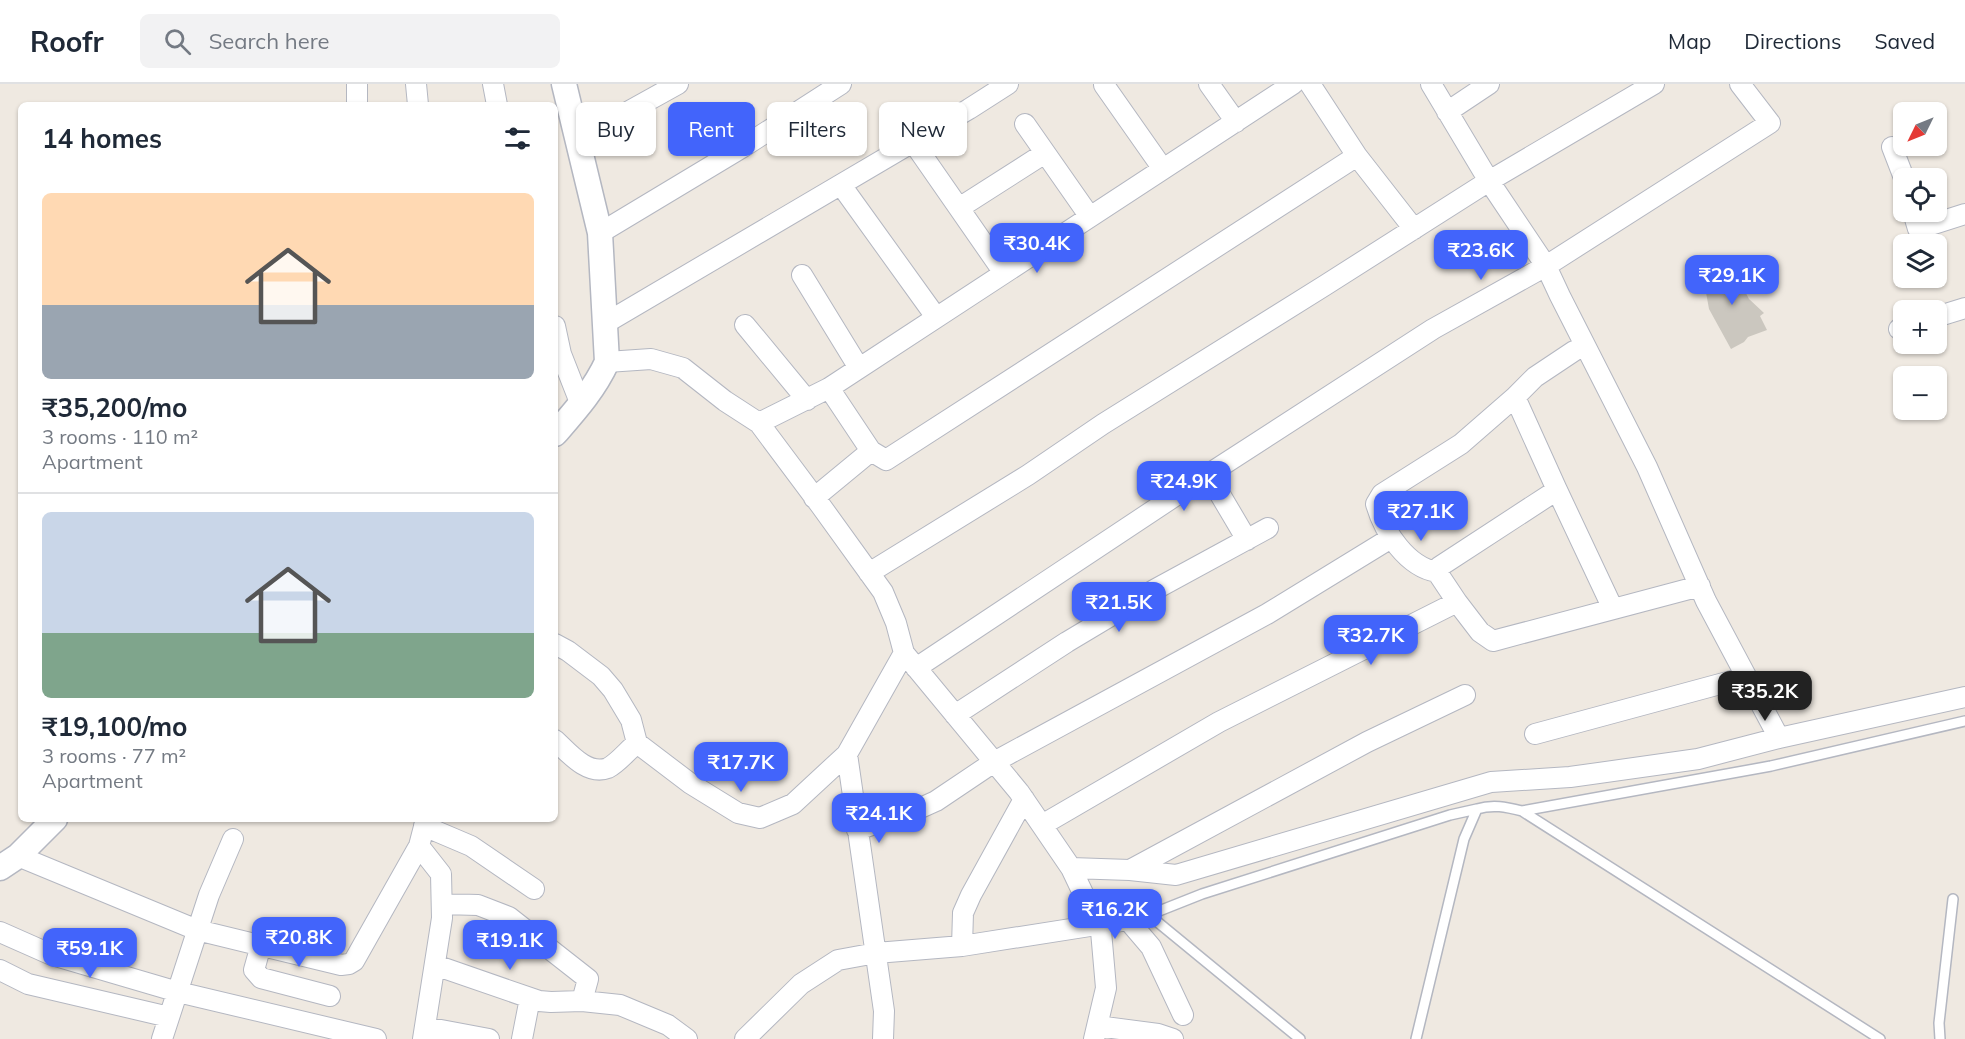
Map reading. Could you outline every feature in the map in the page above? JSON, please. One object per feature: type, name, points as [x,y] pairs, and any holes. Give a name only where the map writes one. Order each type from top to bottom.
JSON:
[{"type":"street","points":[[357,84],[357,102]]},
{"type":"street","points":[[416,84],[418,102]]},
{"type":"street","points":[[493,84],[496,102]]},
{"type":"street","points":[[564,84],[576,136]]},
{"type":"street","points":[[646,102],[678,84]]},
{"type":"street","points":[[600,233],[743,147],[841,84]]},
{"type":"street","points":[[967,109],[1008,84]]},
{"type":"street","points":[[1209,84],[1236,122]]},
{"type":"street","points":[[759,423],[829,388],[1293,84]]},
{"type":"street","points":[[1310,84],[1357,156],[1414,229]]},
{"type":"street","points":[[1431,84],[1489,181],[1546,266],[1647,466],[1700,586],[1779,738]]},
{"type":"street","points":[[1447,112],[1489,84]]},
{"type":"street","points":[[869,573],[1028,476],[1103,424],[1489,181],[1654,84]]},
{"type":"street","points":[[558,646],[592,670],[613,690],[631,720],[637,743],[691,784],[738,813],[760,818],[794,804],[847,754],[910,661],[1434,329],[1546,266],[1770,123],[1740,84]]},
{"type":"street","points":[[1104,85],[1163,169]]},
{"type":"street","points":[[1025,124],[1089,217]]},
{"type":"street","points":[[1892,147],[1900,168]]},
{"type":"street","points":[[959,208],[1046,153]]},
{"type":"street","points":[[558,431],[581,405],[598,380],[606,362],[600,233],[581,156]]},
{"type":"street","points":[[604,324],[889,156]]},
{"type":"street","points":[[923,156],[1004,273]]},
{"type":"street","points":[[829,388],[871,452],[886,460],[1357,156]]},
{"type":"street","points":[[840,185],[936,317]]},
{"type":"street","points":[[1947,220],[1965,214]]},
{"type":"street","points":[[1916,222],[1918,229],[1940,222]]},
{"type":"street","points":[[802,275],[859,368]]},
{"type":"street","points":[[1947,314],[1965,308]]},
{"type":"street","points":[[745,325],[807,400]]},
{"type":"street","points":[[558,340],[561,354],[581,405]]},
{"type":"street","points":[[1437,572],[1427,571],[1415,563],[1392,538],[1380,518],[1376,504],[1382,494],[1461,444],[1535,377],[1574,351]]},
{"type":"street","points":[[606,362],[651,359],[684,368],[724,401],[759,423],[883,592],[910,661],[1024,798],[1071,868],[1101,931],[1106,988],[1096,1033],[1158,1034],[1173,1039]]},
{"type":"street","points":[[1515,397],[1613,609]]},
{"type":"street","points":[[814,498],[871,452]]},
{"type":"street","points":[[1208,474],[1247,540]]},
{"type":"street","points":[[1437,572],[1443,563],[1557,490]]},
{"type":"street","points":[[955,715],[1067,642],[1154,590],[1268,528]]},
{"type":"street","points":[[858,830],[928,805],[994,762],[1267,614],[1392,538]]},
{"type":"street","points":[[1437,572],[1480,632],[1492,641],[1700,586]]},
{"type":"street","points":[[1042,825],[1219,722],[1457,602]]},
{"type":"street","points":[[1535,734],[1746,677]]},
{"type":"street","points":[[1130,870],[1367,742],[1465,695]]},
{"type":"street","points":[[1071,868],[1130,870],[1176,875],[1237,859],[1491,782],[1570,777],[1686,760],[1965,697]]},
{"type":"street","points":[[558,743],[581,764],[599,769],[608,767],[637,743]]},
{"type":"street","points":[[847,754],[884,1011],[883,1039]]},
{"type":"street","points":[[962,945],[963,913],[1024,798]]},
{"type":"street","points":[[52,822],[9,862],[197,930],[341,965],[354,961],[419,846],[425,822],[471,846],[534,889]]},
{"type":"street","points":[[162,1039],[209,895],[233,839]]},
{"type":"street","points":[[419,846],[441,874],[442,904],[442,918],[424,1033],[489,1039]]},
{"type":"street","points":[[442,904],[478,905],[509,917],[588,979],[582,1001]]},
{"type":"street","points":[[745,1039],[801,984],[838,960],[876,953],[962,945],[1128,920],[1151,947],[1183,1015]]},
{"type":"street","points":[[0,932],[52,955],[178,992],[376,1039]]},
{"type":"street","points":[[261,945],[254,970],[257,975],[330,996]]},
{"type":"street","points":[[435,965],[530,998],[551,1002],[582,1001],[620,1005],[668,1025],[687,1039]]},
{"type":"street","points":[[0,970],[28,984],[169,1017]]},
{"type":"street","points":[[522,1039],[530,998]]},
{"type":"lane","points":[[1522,811],[1772,766],[1965,721]]},
{"type":"lane","points":[[1128,920],[1450,815],[1487,806],[1502,806],[1522,811],[1880,1039]]},
{"type":"lane","points":[[1416,1039],[1464,839],[1477,809]]},
{"type":"lane","points":[[1940,1039],[1939,1023],[1953,899]]},
{"type":"lane","points":[[1149,915],[1300,1039]]},
{"type":"building","points":[[1726,263],[1730,269],[1732,267],[1744,279],[1741,284],[1749,299],[1764,313],[1760,316],[1767,330],[1748,337],[1731,349],[1709,309],[1703,276]]}]
